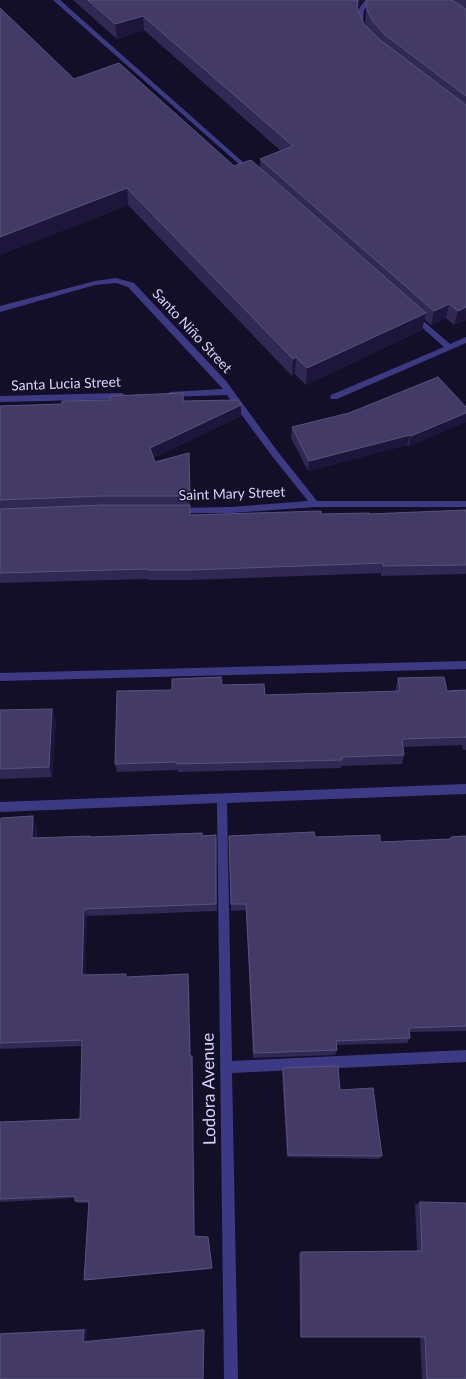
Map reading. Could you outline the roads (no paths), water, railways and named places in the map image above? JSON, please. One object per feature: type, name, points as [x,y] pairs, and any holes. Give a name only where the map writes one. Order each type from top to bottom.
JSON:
[{"type":"street","points":[[56,0],[258,179]]},
{"type":"street","points":[[366,37],[360,23],[361,10],[368,0]]},
{"type":"street","name":"Santo Niño Street","points":[[0,308],[110,280],[131,285],[223,383],[315,504]]},
{"type":"street","points":[[407,310],[449,347]]},
{"type":"street","points":[[334,397],[466,340]]},
{"type":"street","points":[[159,395],[230,392]]},
{"type":"street","name":"Santa Lucia Street","points":[[0,399],[130,396]]},
{"type":"street","name":"Saint Mary Street","points":[[168,511],[231,510],[315,504],[466,504]]},
{"type":"street","points":[[0,677],[466,665]]},
{"type":"street","points":[[0,807],[466,789]]},
{"type":"street","name":"Lodora Avenue","points":[[222,798],[231,1379]]},
{"type":"street","points":[[226,1067],[466,1056]]}]
